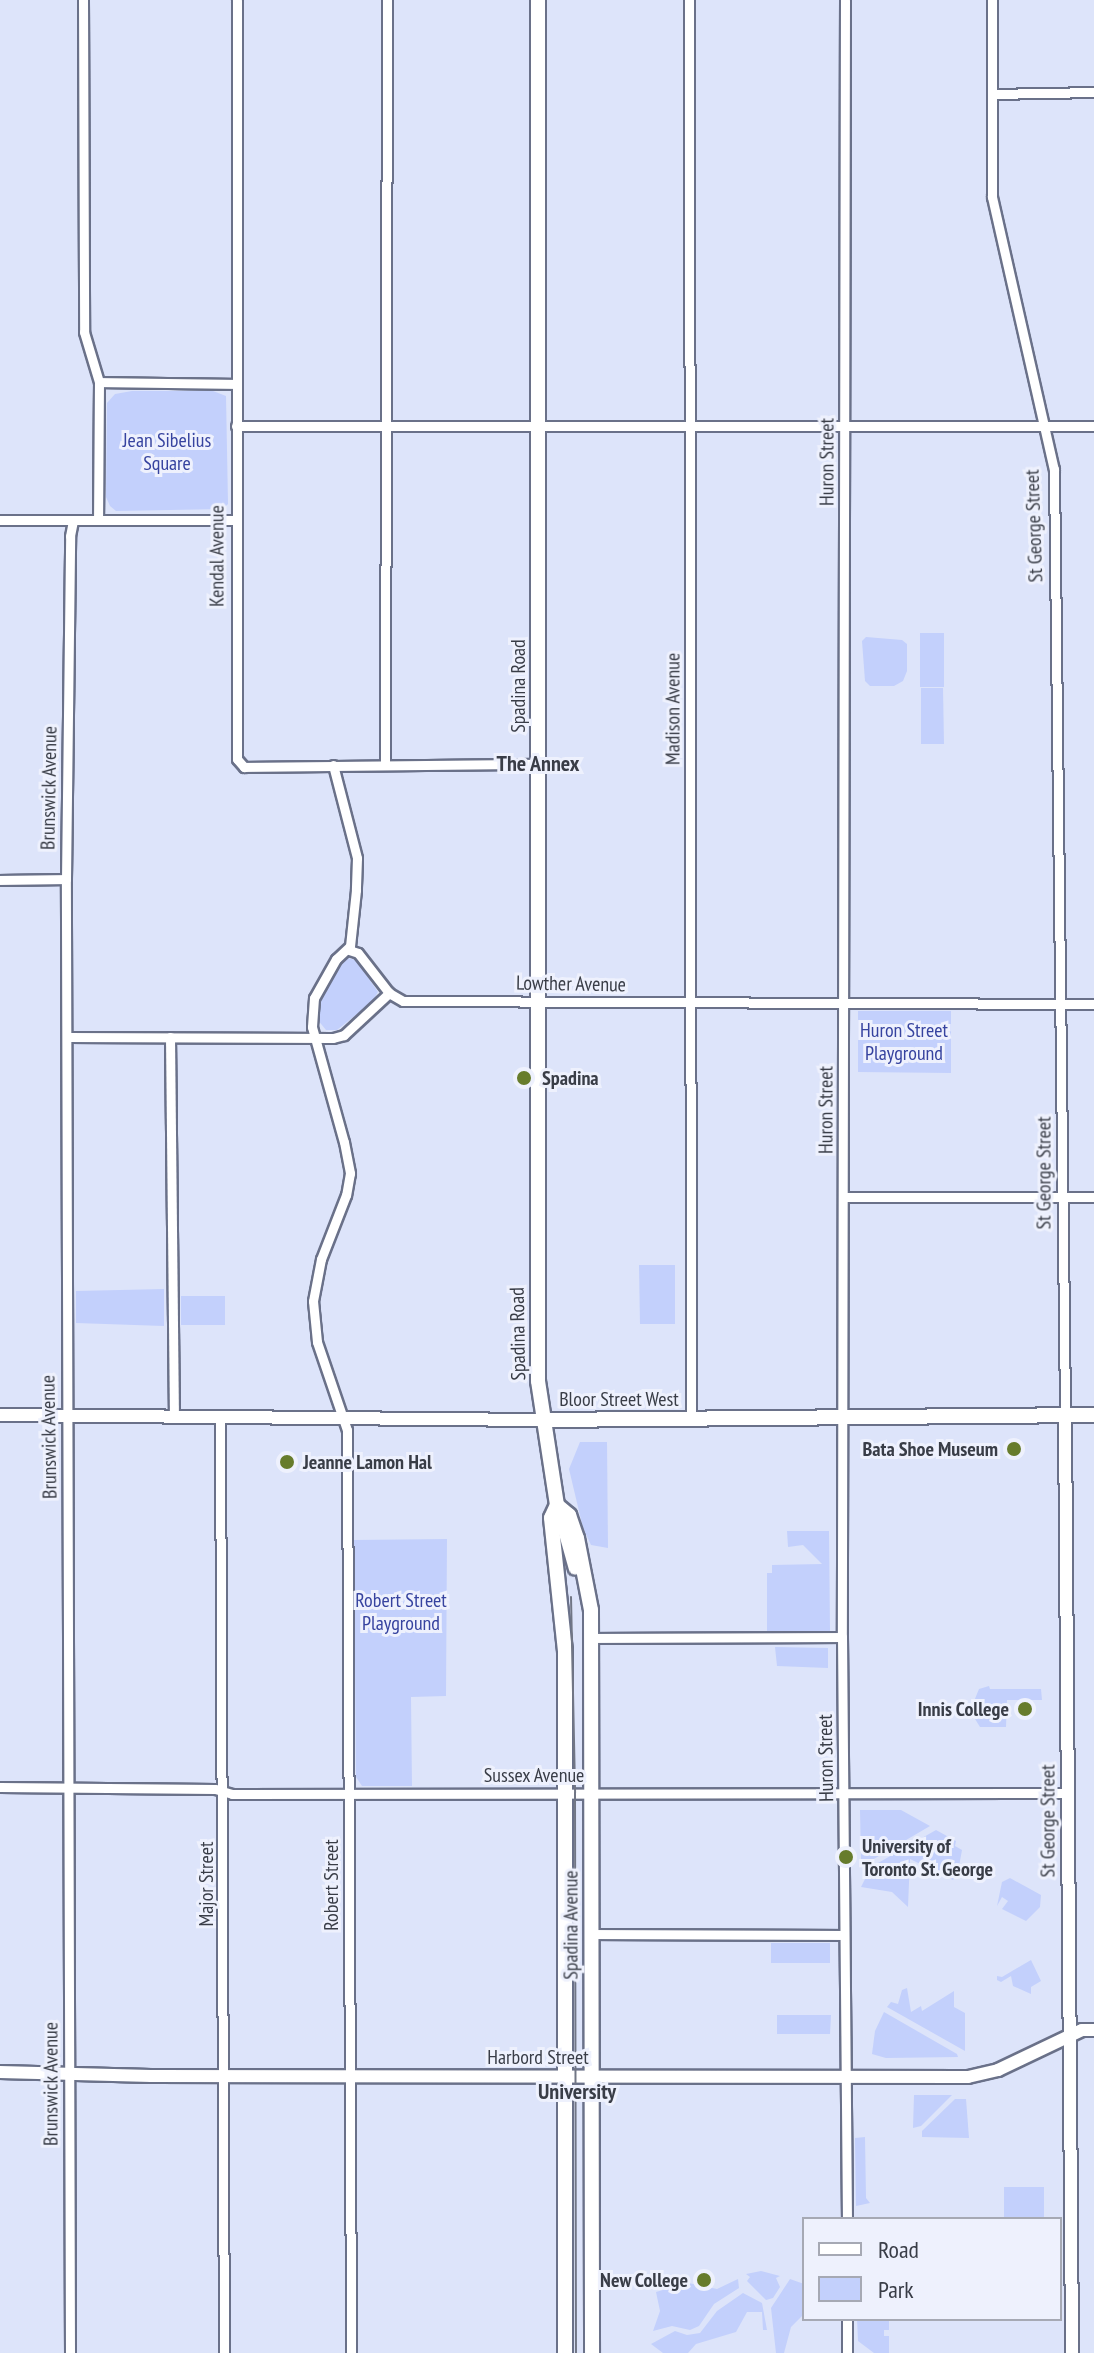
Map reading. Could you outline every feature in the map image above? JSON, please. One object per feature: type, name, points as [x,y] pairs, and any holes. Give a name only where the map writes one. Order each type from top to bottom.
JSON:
[{"type":"main road","name":"Spadina Road","points":[[538,0],[538,1381],[542,1420]]},
{"type":"main road","name":"Bloor Street West","points":[[542,1420],[1094,1415]]},
{"type":"main road","name":"Spadina Avenue","points":[[542,1420],[557,1505],[551,1518],[565,1651],[565,2353]]},
{"type":"main road","name":"Spadina Avenue","points":[[557,1505],[569,1515],[591,1638],[592,2353]]},
{"type":"street","points":[[83,0],[84,332],[99,382],[98,519]]},
{"type":"street","name":"Kendal Avenue","points":[[237,0],[237,759],[244,767],[538,764]]},
{"type":"street","points":[[385,764],[387,0]]},
{"type":"street","name":"Madison Avenue","points":[[689,0],[691,1418]]},
{"type":"street","name":"Huron Street","points":[[845,0],[842,1637],[847,2217]]},
{"type":"street","name":"St George Street","points":[[992,0],[993,204],[1047,425],[1054,469],[1064,1196],[1067,2036],[1072,2353]]},
{"type":"street","points":[[992,94],[1094,92]]},
{"type":"street","points":[[99,382],[236,384]]},
{"type":"street","points":[[236,426],[1094,426]]},
{"type":"street","points":[[0,520],[235,520]]},
{"type":"street","name":"Brunswick Avenue","points":[[70,2353],[66,879],[73,520]]},
{"type":"street","points":[[67,1037],[333,1038],[344,1035],[389,993],[358,953],[349,950],[357,858],[333,765]]},
{"type":"street","points":[[0,880],[66,879]]},
{"type":"street","name":"Robert Street","points":[[349,950],[336,959],[314,998],[314,1037],[350,1173],[346,1195],[321,1259],[313,1301],[317,1342],[347,1430],[351,2353]]},
{"type":"street","name":"Lowther Avenue","points":[[389,993],[403,1001],[1094,1004]]},
{"type":"street","points":[[170,1037],[174,1415]]},
{"type":"street","points":[[844,1197],[1094,1197]]},
{"type":"street","name":"Bloor Street West","points":[[0,1415],[542,1420]]},
{"type":"street","name":"Major Street","points":[[220,1415],[224,2353]]},
{"type":"street","points":[[559,1574],[580,1568]]},
{"type":"street","points":[[591,1638],[842,1637]]},
{"type":"street","name":"Sussex Avenue","points":[[0,1787],[349,1793],[1068,1793]]},
{"type":"street","points":[[591,1934],[844,1935]]},
{"type":"street","name":"Harbord Street","points":[[0,2072],[224,2076],[978,2076],[1067,2036],[1094,2030]]},
{"type":"street","points":[[847,2321],[847,2353]]},
{"type":"green space","name":"Jean Sibelius Square","points":[[132,391],[213,391],[226,396],[228,504],[223,509],[116,511],[110,506],[106,497],[107,403],[115,394]]},
{"type":"green space","points":[[920,633],[944,633],[944,687],[920,687]]},
{"type":"green space","points":[[866,637],[902,640],[907,644],[907,671],[903,681],[894,686],[870,686],[865,681],[862,641]]},
{"type":"green space","points":[[921,688],[943,688],[944,744],[921,744]]},
{"type":"green space","points":[[347,958],[356,960],[378,992],[372,1002],[337,1030],[326,1030],[317,1019],[317,1005],[341,961]]},
{"type":"green space","name":"Huron Street Playground","points":[[858,1011],[951,1011],[951,1073],[858,1072]]},
{"type":"green space","points":[[639,1265],[675,1265],[675,1324],[640,1324]]},
{"type":"green space","points":[[164,1289],[164,1326],[76,1323],[76,1291]]},
{"type":"green space","points":[[181,1296],[225,1296],[225,1325],[181,1325]]},
{"type":"green space","points":[[580,1442],[607,1442],[608,1548],[591,1545],[583,1528],[569,1469]]},
{"type":"green space","points":[[787,1531],[829,1531],[830,1631],[767,1631],[767,1573],[772,1573],[772,1565],[822,1564],[803,1545],[788,1547]]},
{"type":"green space","name":"Robert Street Playground","points":[[447,1539],[446,1696],[411,1697],[412,1786],[362,1786],[356,1777],[354,1540]]},
{"type":"green space","points":[[775,1647],[828,1648],[828,1668],[777,1666]]},
{"type":"green space","points":[[989,1686],[990,1689],[1041,1689],[1042,1700],[1007,1700],[1006,1727],[980,1727],[970,1711],[979,1689]]},
{"type":"green space","points":[[860,1810],[901,1810],[930,1826],[867,1863],[861,1859]]},
{"type":"green space","points":[[936,1830],[956,1841],[955,1846],[962,1850],[958,1872],[953,1880],[910,1859],[908,1907],[892,1892],[861,1887],[871,1867]]},
{"type":"green space","points":[[1010,1878],[1041,1895],[1040,1907],[1026,1921],[1002,1909],[1008,1901],[1002,1897],[997,1906],[1002,1882]]},
{"type":"green space","points":[[771,1943],[830,1943],[830,1963],[771,1963]]},
{"type":"green space","points":[[1031,1960],[1041,1981],[1031,1987],[1031,1994],[1013,1986],[1011,1976],[1001,1982],[997,1980],[997,1976],[1002,1977]]},
{"type":"green space","points":[[907,1988],[911,2012],[921,2006],[922,2011],[954,1991],[954,2007],[965,2013],[965,2051],[887,2007],[891,2002],[898,2004],[902,1990]]},
{"type":"green space","points":[[884,2012],[958,2057],[886,2058],[872,2054],[875,2031]]},
{"type":"green space","points":[[777,2015],[831,2015],[830,2034],[777,2034]]},
{"type":"green space","points":[[914,2095],[952,2095],[921,2126],[913,2128]]},
{"type":"green space","points":[[955,2099],[966,2099],[969,2138],[922,2137],[922,2131]]},
{"type":"green space","points":[[865,2137],[866,2198],[870,2203],[856,2206],[855,2138]]},
{"type":"green space","points":[[1004,2187],[1044,2187],[1044,2217],[1004,2217]]},
{"type":"green space","points":[[761,2271],[780,2276],[776,2278],[780,2287],[773,2298],[766,2300],[747,2281],[750,2277],[746,2274]]},
{"type":"green space","points":[[738,2279],[739,2288],[714,2304],[699,2326],[690,2330],[672,2326],[653,2331],[660,2311],[656,2292],[676,2286],[675,2282],[679,2281],[717,2289]]},
{"type":"green space","points":[[790,2279],[802,2283],[802,2316],[791,2327],[784,2353],[776,2353],[771,2308]]},
{"type":"green space","points":[[743,2293],[762,2303],[767,2330],[763,2330],[762,2312],[747,2312],[736,2332],[696,2344],[688,2353],[663,2353],[651,2344],[675,2331],[687,2335],[700,2333],[717,2311]]},
{"type":"green space","points":[[857,2321],[889,2321],[889,2330],[884,2330],[884,2336],[889,2336],[889,2353],[874,2353],[858,2341]]},
{"type":"tram line","points":[[571,1597],[575,1793],[576,2353]]},
{"type":"place","name":"Spadina","points":[[524,1078]]},
{"type":"place","name":"Bata Shoe Museum","points":[[1014,1449]]},
{"type":"place","name":"Jeanne Lamon Hal","points":[[287,1462]]},
{"type":"place","name":"Innis College","points":[[1025,1709]]},
{"type":"place","name":"University of Toronto St. George","points":[[846,1857]]},
{"type":"place","name":"New College","points":[[704,2280]]},
{"type":"district","name":"The Annex","points":[[538,764]]},
{"type":"district","name":"University","points":[[577,2092]]}]
